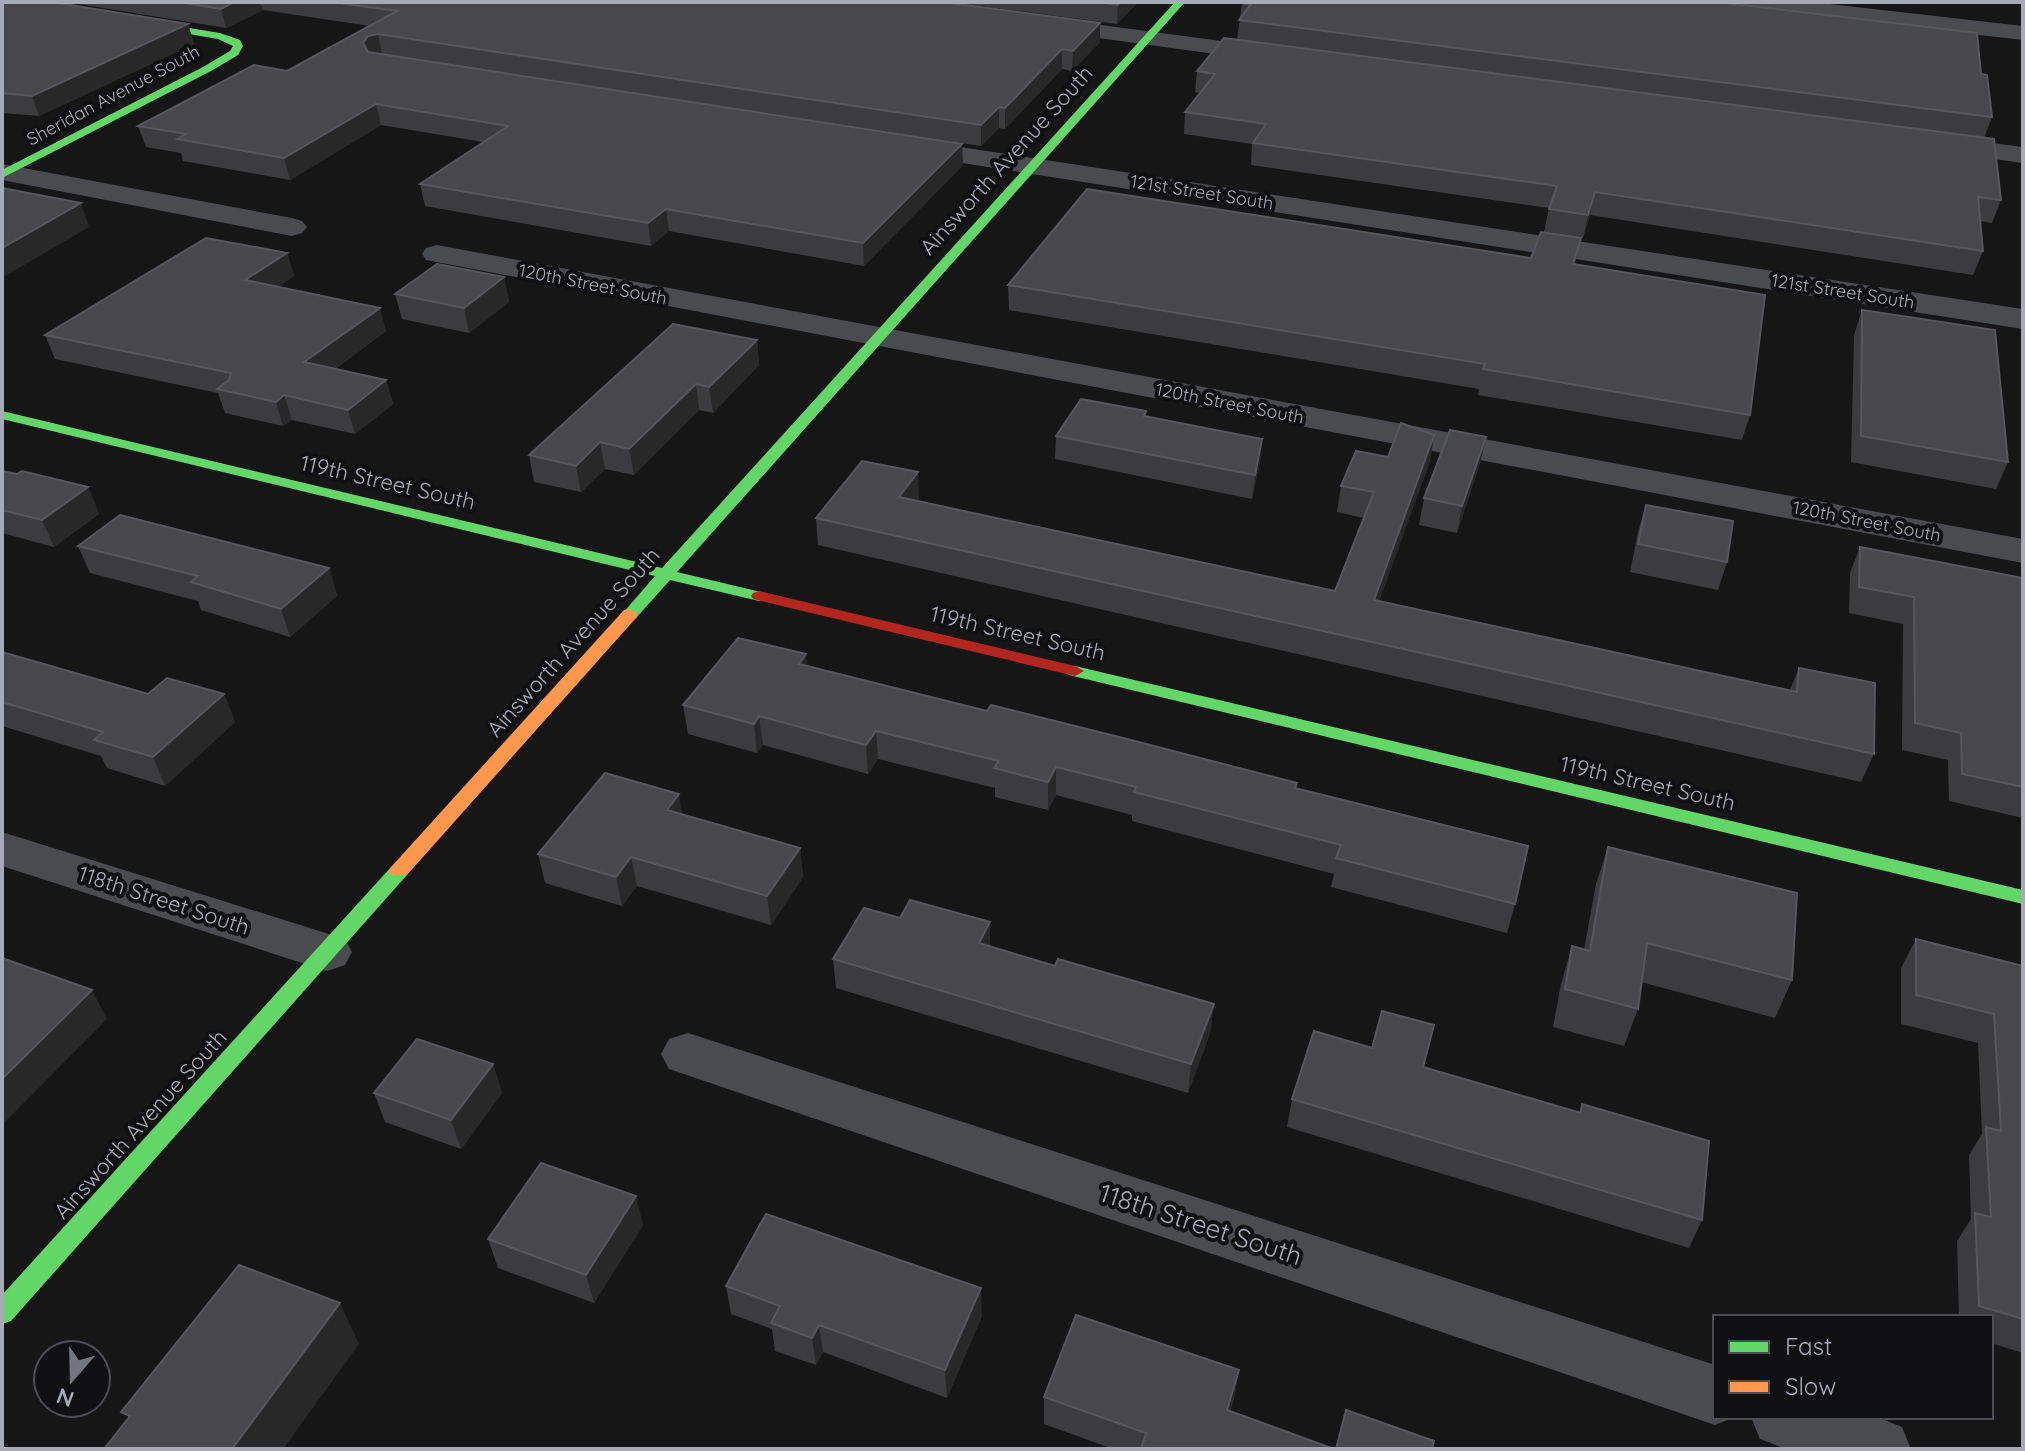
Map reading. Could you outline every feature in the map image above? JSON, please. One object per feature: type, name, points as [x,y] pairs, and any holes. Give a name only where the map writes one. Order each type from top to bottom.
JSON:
[{"type":"street","name":"Ainsworth Avenue South","points":[[2,1313],[1180,2]]},
{"type":"street","points":[[1751,2],[2023,33]]},
{"type":"street","name":"Sheridan Avenue South","points":[[3,174],[207,69],[234,53],[238,46],[237,42],[220,36],[113,19]]},
{"type":"street","points":[[1012,20],[1304,59]]},
{"type":"street","points":[[1914,141],[2023,155]]},
{"type":"street","name":"121st Street South","points":[[878,142],[2023,319]]},
{"type":"street","points":[[3,174],[292,227]]},
{"type":"street","name":"120th Street South","points":[[437,254],[2023,551]]},
{"type":"street","name":"119th Street South","points":[[2,415],[2023,897]]},
{"type":"street","name":"118th Street South","points":[[2,849],[327,952]]},
{"type":"street","name":"118th Street South","points":[[688,1054],[1713,1394]]},
{"type":"street","points":[[1789,1419],[1879,1449]]},
{"type":"building","points":[[2,2],[52,2],[188,24],[32,96],[2,93]]},
{"type":"building","points":[[179,2],[234,2],[221,9]]},
{"type":"building","points":[[332,2],[943,2],[1100,23],[1073,51],[1062,49],[1005,108],[999,107],[981,125],[378,34],[368,36],[363,43],[368,52],[962,144],[863,243],[666,209],[648,223],[420,184],[508,126],[376,104],[284,158],[177,139],[186,134],[138,126],[254,65],[287,71],[397,11]]},
{"type":"building","points":[[1243,2],[1716,2],[1977,33],[1981,74],[1987,75],[1992,117],[1239,20],[1251,4]]},
{"type":"building","points":[[1224,38],[1994,139],[2001,200],[1978,197],[1983,251],[1595,192],[1588,215],[1549,209],[1557,186],[1253,143],[1266,124],[1185,112],[1215,74],[1197,71]]},
{"type":"building","points":[[2,188],[81,203],[2,248]]},
{"type":"building","points":[[1087,189],[1531,258],[1541,232],[1581,238],[1573,264],[1765,295],[1750,415],[1483,369],[1485,364],[1008,285]]},
{"type":"building","points":[[206,238],[287,253],[245,280],[380,308],[304,362],[386,380],[348,410],[284,395],[276,402],[217,389],[229,380],[231,373],[45,335]]},
{"type":"building","points":[[437,264],[504,277],[464,308],[395,294]]},
{"type":"building","points":[[1862,310],[1995,330],[2008,462],[1861,436]]},
{"type":"building","points":[[673,324],[757,340],[709,387],[696,384],[629,449],[600,442],[576,466],[529,455]]},
{"type":"building","points":[[1081,399],[1146,411],[1144,416],[1262,439],[1255,475],[1056,436]]},
{"type":"building","points":[[1401,423],[1434,435],[1374,600],[1797,692],[1799,668],[1875,683],[1874,754],[816,518],[862,461],[918,472],[899,497],[1335,591],[1374,492],[1341,486],[1356,451],[1388,457]]},
{"type":"building","points":[[1450,430],[1486,437],[1462,506],[1424,498]]},
{"type":"building","points":[[2,471],[17,474],[22,471],[88,487],[42,520],[2,510]]},
{"type":"building","points":[[1646,505],[1733,521],[1727,562],[1638,544]]},
{"type":"building","points":[[120,515],[329,568],[281,609],[191,582],[198,576],[78,546]]},
{"type":"building","points":[[1860,547],[2023,578],[2023,787],[1962,774],[1961,733],[1915,723],[1914,597],[1859,587]]},
{"type":"building","points":[[738,638],[806,654],[799,664],[987,711],[991,705],[1297,783],[1295,788],[1528,846],[1515,904],[1336,858],[1341,845],[1134,792],[1136,787],[1056,767],[1048,782],[994,768],[999,761],[876,731],[866,745],[759,716],[754,724],[683,705]]},
{"type":"building","points":[[2,652],[148,694],[167,678],[224,694],[153,757],[94,740],[103,732],[2,702]]},
{"type":"building","points":[[605,773],[679,794],[667,810],[800,848],[767,896],[631,857],[616,877],[538,854]]},
{"type":"building","points":[[1608,847],[1797,893],[1792,980],[1647,943],[1638,1009],[1565,989],[1572,946],[1590,951]]},
{"type":"building","points":[[910,900],[990,922],[979,943],[1055,966],[1058,959],[1214,1004],[1191,1064],[833,959],[864,908],[900,918]]},
{"type":"building","points":[[1916,939],[2023,966],[2023,1319],[1979,1306],[1975,1213],[1991,1217],[1986,1127],[2001,1131],[1994,1014],[1916,995]]},
{"type":"building","points":[[2,958],[92,990],[2,1079]]},
{"type":"building","points":[[1382,1011],[1434,1025],[1423,1067],[1581,1113],[1582,1104],[1709,1141],[1702,1220],[1292,1099],[1314,1031],[1372,1048]]},
{"type":"building","points":[[417,1039],[493,1064],[451,1120],[374,1093]]},
{"type":"building","points":[[541,1163],[636,1196],[586,1275],[488,1239]]},
{"type":"building","points":[[766,1214],[981,1288],[945,1370],[819,1325],[812,1338],[771,1323],[780,1306],[726,1286]]},
{"type":"building","points":[[239,1265],[340,1303],[232,1449],[104,1449],[130,1416],[121,1412]]},
{"type":"building","points":[[1076,1315],[1239,1370],[1227,1410],[1334,1449],[1141,1449],[1146,1433],[1044,1397]]},
{"type":"building","points":[[1346,1410],[1434,1441],[1432,1449],[1336,1449]]},
{"type":"traffic: fast","points":[[630,614],[1180,2]]},
{"type":"traffic: fast","points":[[2,175],[207,69],[234,53],[238,46],[237,42],[220,36],[133,22]]},
{"type":"traffic: fast","points":[[2,415],[759,596]]},
{"type":"traffic: fast","points":[[1075,671],[2023,897]]},
{"type":"traffic: fast","points":[[2,1313],[399,871]]},
{"type":"traffic: slow","points":[[399,871],[630,614]]},
{"type":"traffic: jam","points":[[759,596],[1075,671]]}]
